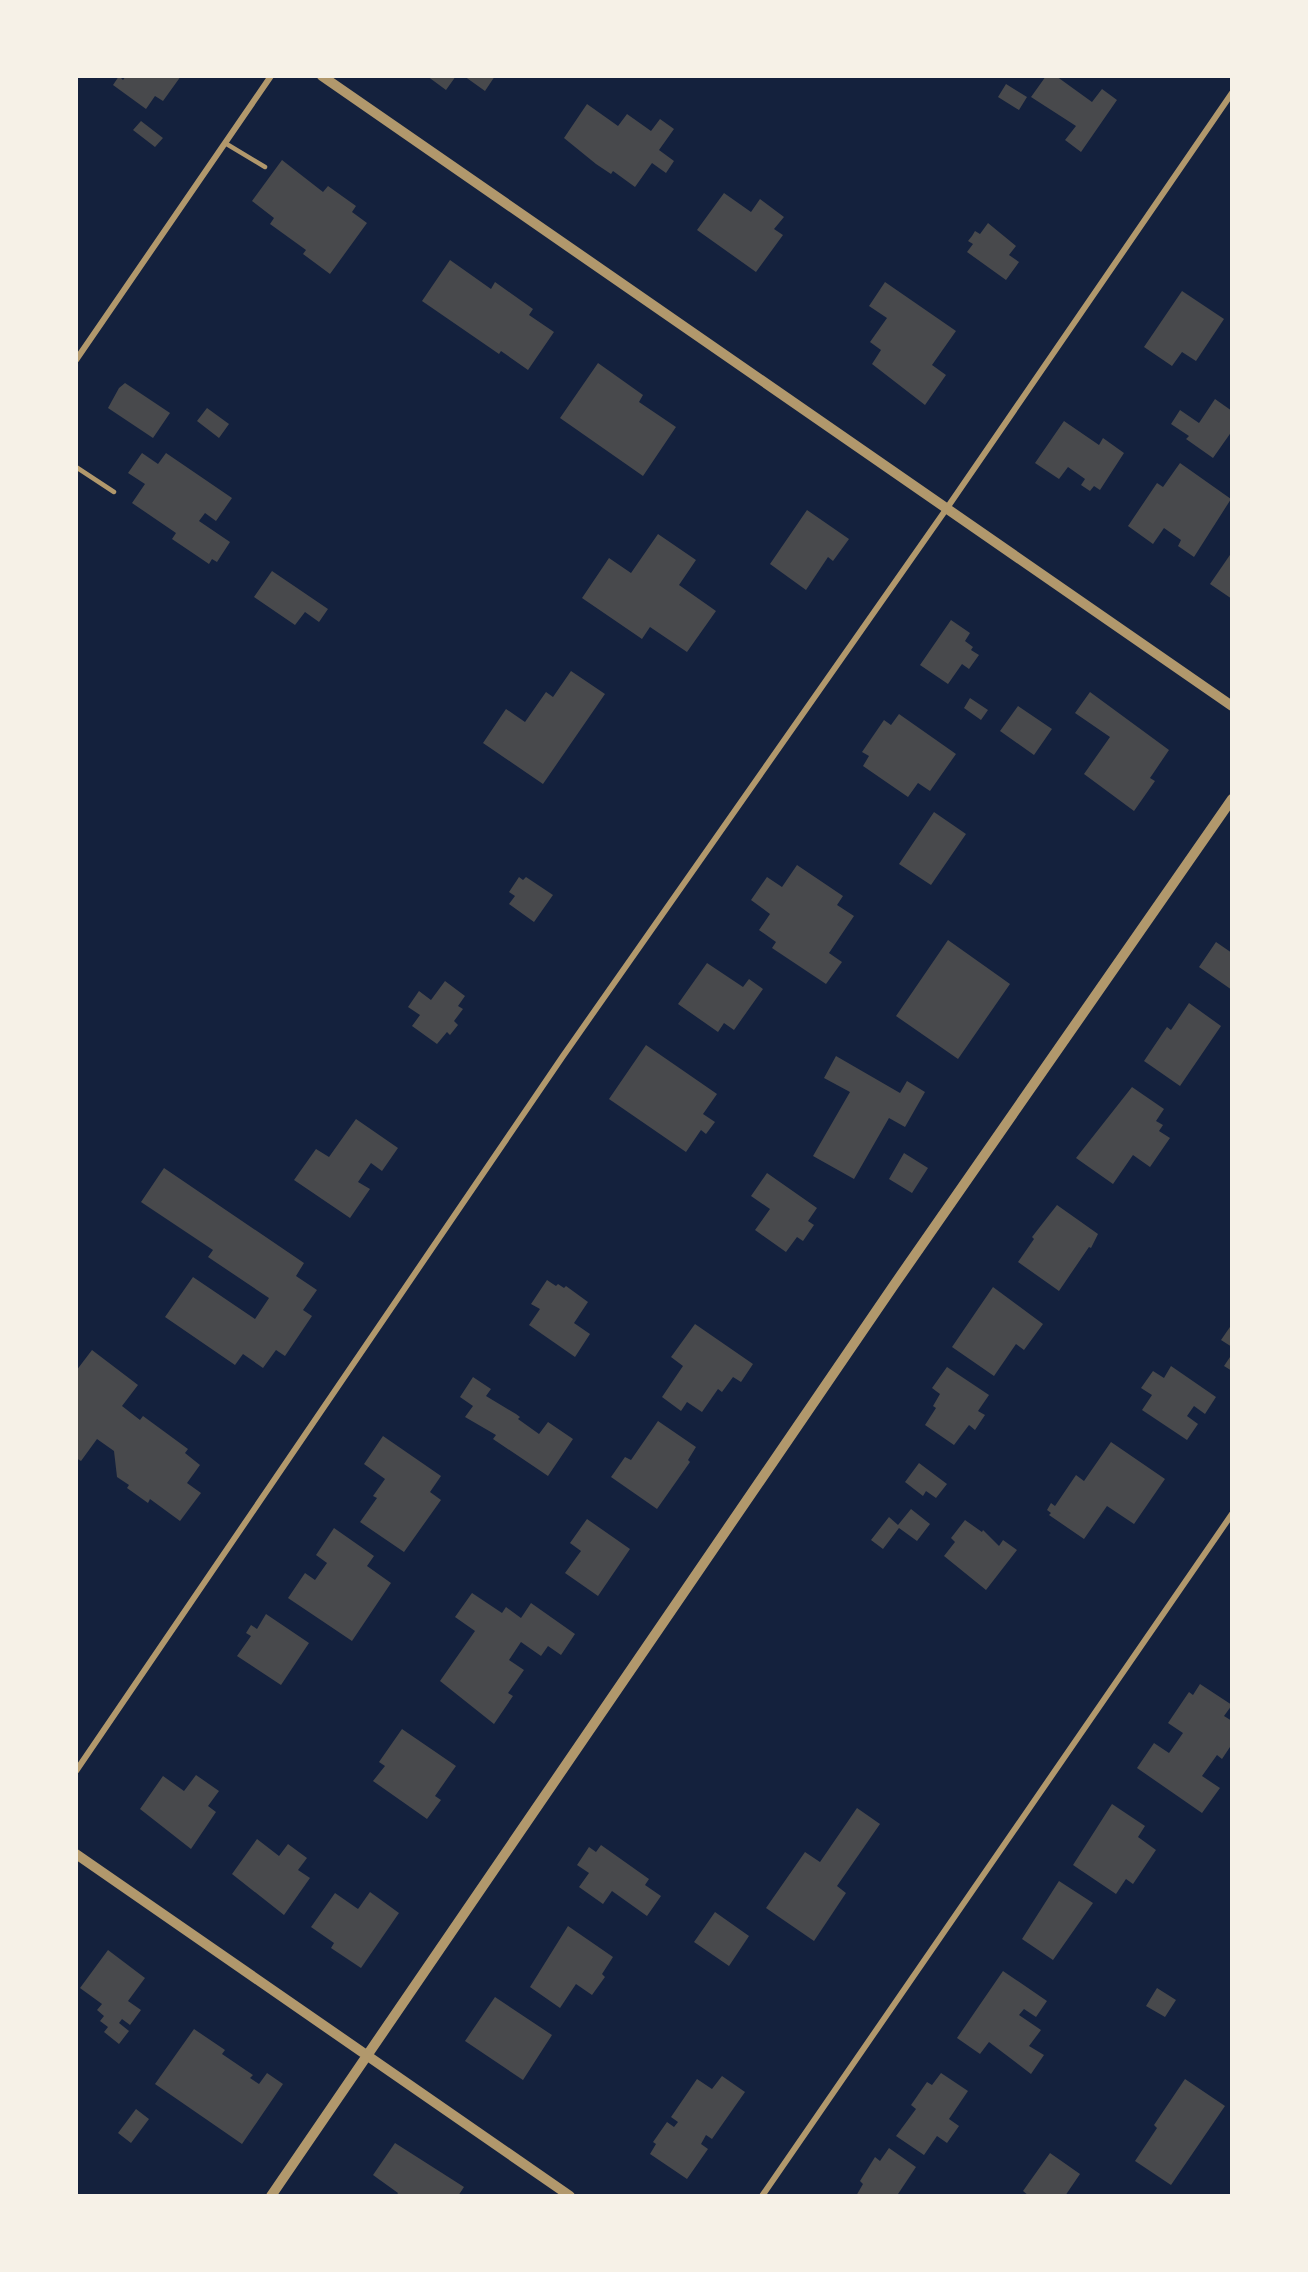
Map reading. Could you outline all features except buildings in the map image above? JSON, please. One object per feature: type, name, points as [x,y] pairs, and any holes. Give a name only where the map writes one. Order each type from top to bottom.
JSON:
[{"type":"street","points":[[76,360],[271,76]]},
{"type":"street","points":[[322,76],[1232,706]]},
{"type":"street","points":[[76,1771],[556,1066],[947,508],[1232,93]]},
{"type":"street","points":[[271,2196],[894,1285],[1232,799]]},
{"type":"street","points":[[762,2196],[1232,1514]]},
{"type":"street","points":[[76,1854],[570,2196]]},
{"type":"lane","points":[[225,143],[265,167]]},
{"type":"lane","points":[[76,467],[114,492]]}]
